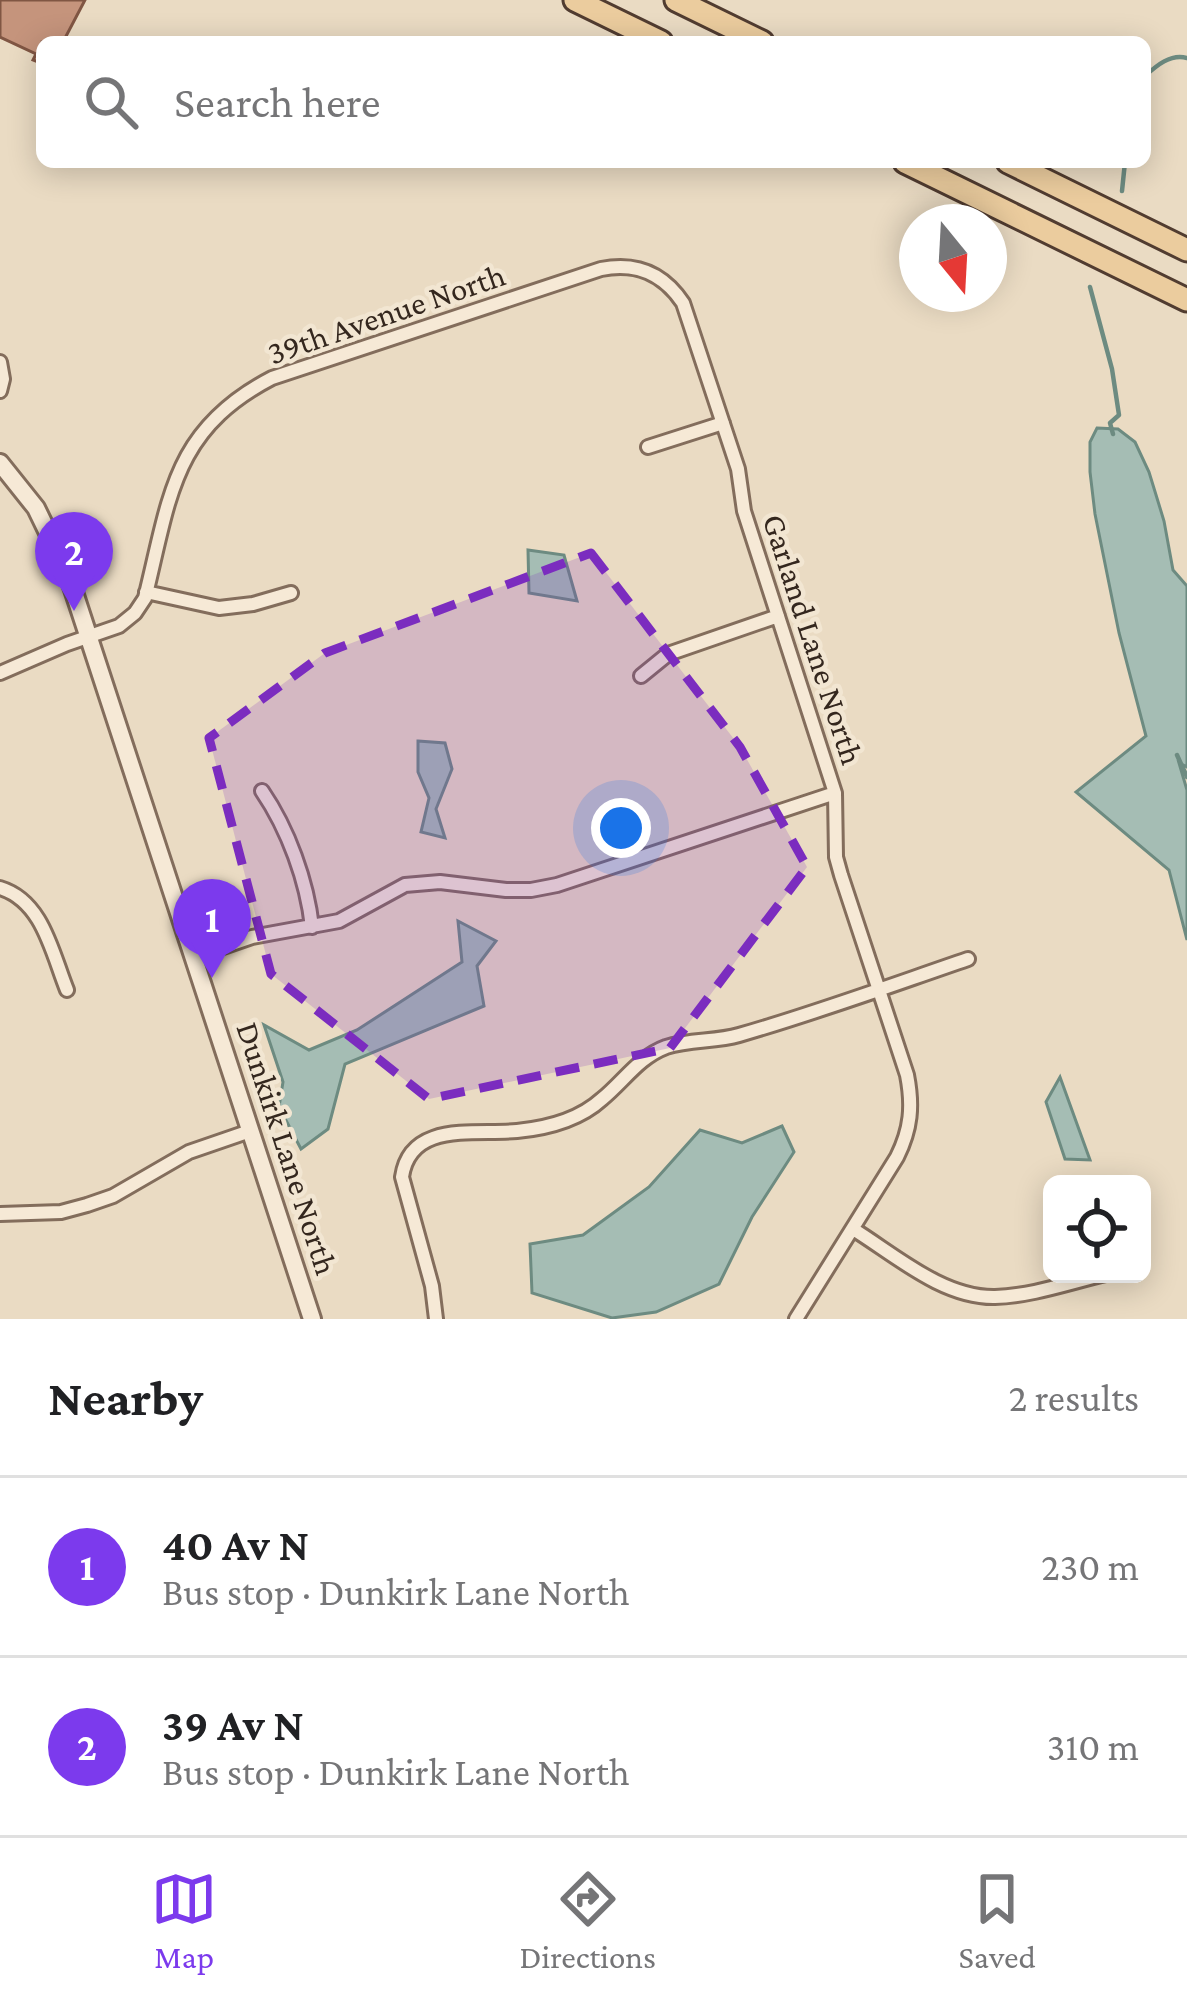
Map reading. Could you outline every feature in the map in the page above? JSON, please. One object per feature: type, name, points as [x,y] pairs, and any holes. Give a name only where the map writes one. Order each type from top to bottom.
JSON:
[{"type":"main road","points":[[575,0],[649,36]]},
{"type":"main road","points":[[676,0],[750,36]]},
{"type":"main road","points":[[917,168],[1187,300]]},
{"type":"main road","points":[[1020,168],[1187,250]]},
{"type":"street","name":"39th Avenue North","points":[[146,592],[180,467],[211,420],[247,391],[272,378],[601,269],[628,266],[656,275]]},
{"type":"street","name":"Garland Lane North","points":[[656,275],[683,303],[738,469],[744,511],[835,793],[836,857],[911,1096],[911,1117],[897,1157],[796,1319]]},
{"type":"street","points":[[0,362],[0,391]]},
{"type":"street","points":[[648,447],[723,423]]},
{"type":"street","name":"Dunkirk Lane North","points":[[0,463],[36,508],[54,541],[312,1319]]},
{"type":"street","points":[[0,673],[110,630],[128,620],[146,592],[219,608],[291,593]]},
{"type":"street","points":[[641,676],[668,654],[778,616]]},
{"type":"street","points":[[262,791],[285,832],[312,927]]},
{"type":"street","points":[[194,957],[252,937],[339,921],[405,885],[422,882],[506,890],[557,885],[835,793]]},
{"type":"street","points":[[0,888],[18,894],[30,905],[67,990]]},
{"type":"street","points":[[436,1319],[432,1286],[402,1177],[417,1144],[439,1135],[520,1131],[562,1122],[599,1102],[648,1056],[667,1047],[727,1039],[968,959]]},
{"type":"street","points":[[0,1214],[87,1205],[125,1190],[190,1152],[250,1132]]},
{"type":"street","points":[[853,1229],[956,1290],[997,1297],[1066,1283]]},
{"type":"highlighted area","points":[[591,553],[740,747],[807,867],[670,1048],[429,1099],[271,974],[209,738],[325,653]]},
{"type":"shaded area","points":[[1097,428],[1118,429],[1135,442],[1164,521],[1173,570],[1187,586],[1187,767],[1179,763],[1187,790],[1187,940],[1169,870],[1076,792],[1146,736],[1095,514],[1090,442]]},
{"type":"shaded area","points":[[528,550],[564,555],[577,601],[529,593]]},
{"type":"shaded area","points":[[418,741],[445,743],[452,769],[436,809],[445,838],[421,832],[429,798],[418,772]]},
{"type":"shaded area","points":[[458,921],[496,941],[477,966],[484,1006],[345,1064],[328,1129],[301,1149],[279,1107],[283,1082],[264,1025],[309,1050],[357,1030],[462,962]]},
{"type":"shaded area","points":[[1060,1077],[1090,1160],[1065,1159],[1046,1102]]},
{"type":"shaded area","points":[[782,1126],[794,1152],[752,1217],[719,1284],[656,1312],[612,1318],[532,1293],[530,1244],[583,1235],[649,1187],[700,1130],[742,1143]]},
{"type":"building","points":[[0,0],[85,0],[66,36],[36,36],[36,54],[0,37]]},
{"type":"waterway","points":[[1151,71],[1170,59],[1187,58]]},
{"type":"waterway","points":[[1122,191],[1124,168]]},
{"type":"waterway","points":[[1090,287],[1112,369],[1119,415],[1110,423],[1113,434]]},
{"type":"waterway","points":[[1177,755],[1187,777]]},
{"type":"place","name":"39 Av N","points":[[74,611]]},
{"type":"place","name":"40 Av N","points":[[212,978]]}]
